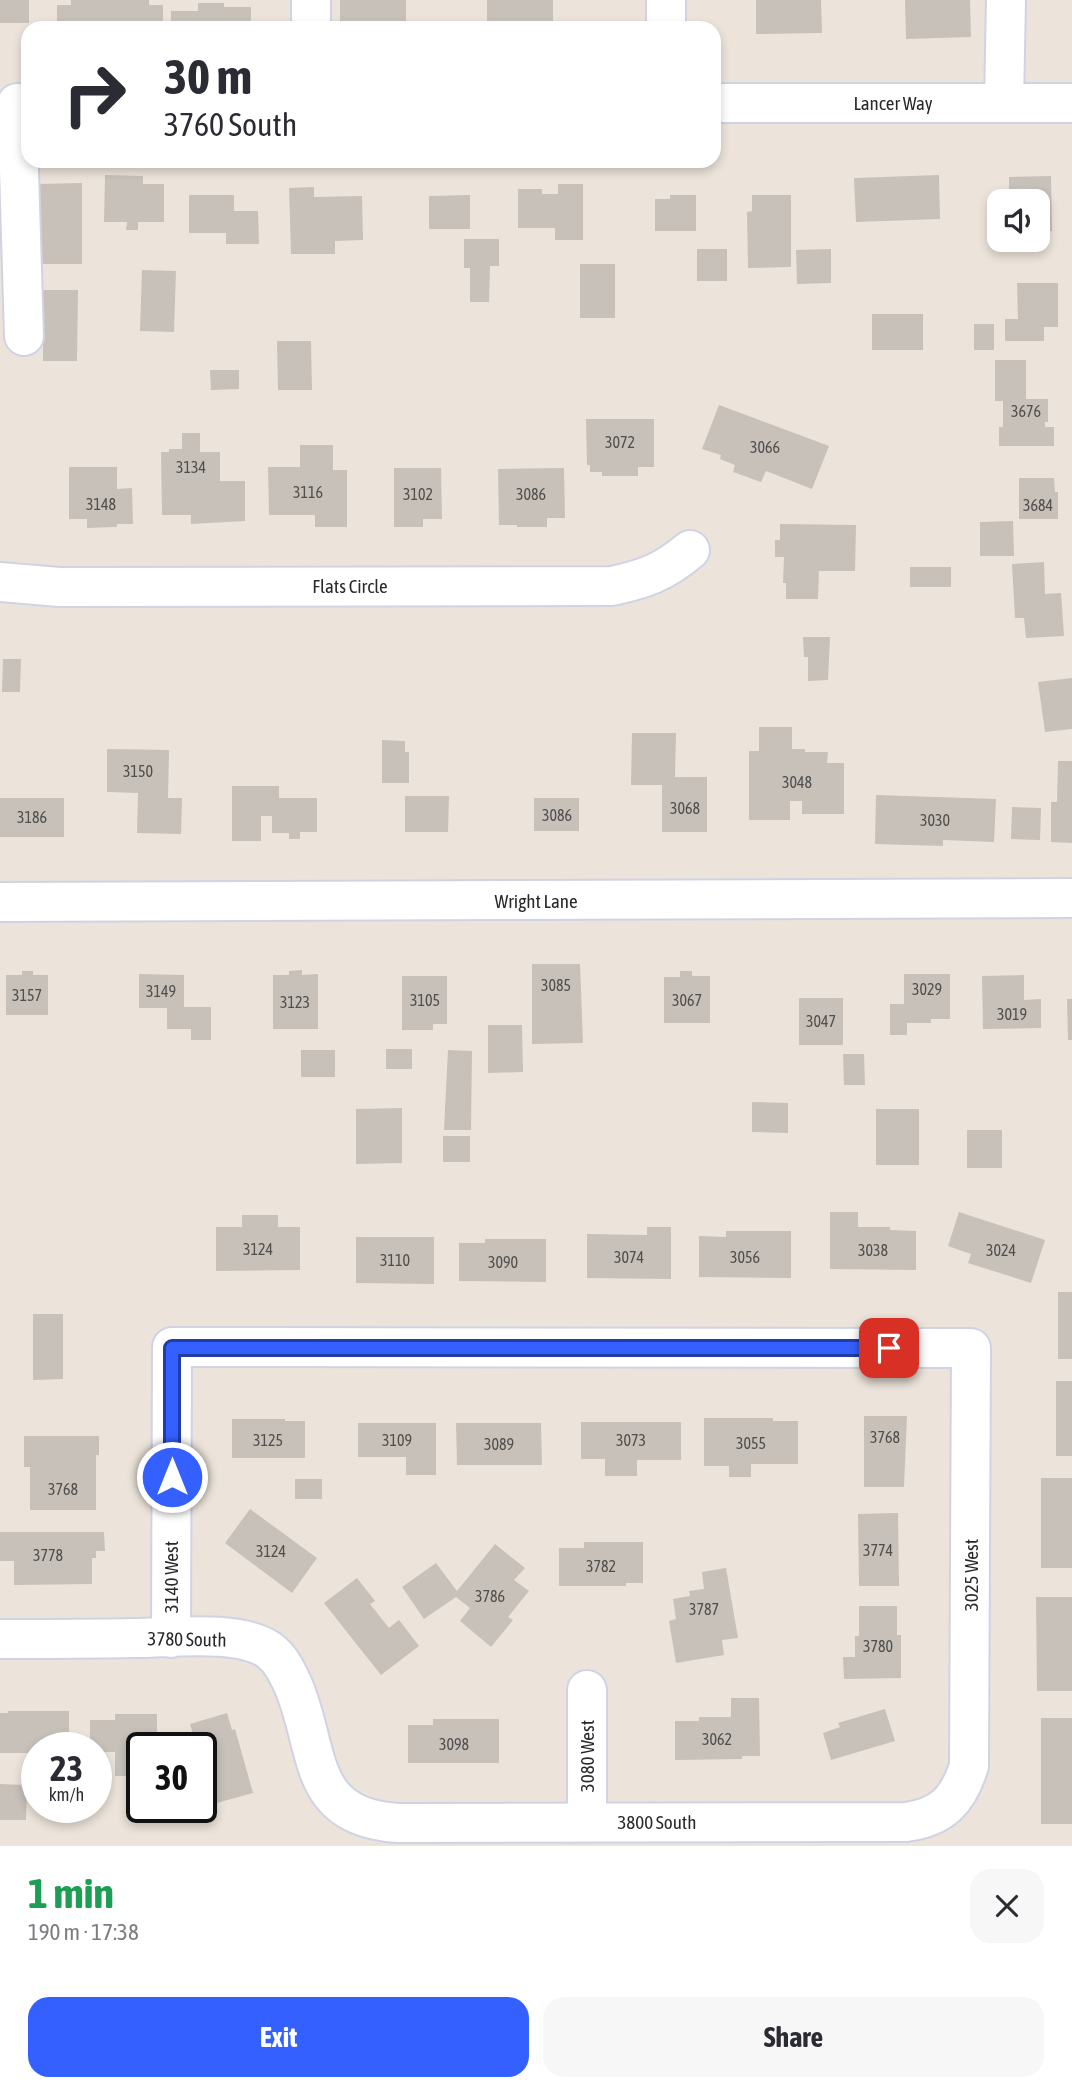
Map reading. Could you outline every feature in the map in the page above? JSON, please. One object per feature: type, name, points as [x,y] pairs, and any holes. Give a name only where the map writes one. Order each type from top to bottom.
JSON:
[{"type":"street","points":[[311,0],[311,21]]},
{"type":"street","points":[[666,0],[666,21]]},
{"type":"street","points":[[1004,103],[1006,0]]},
{"type":"street","points":[[15,103],[24,336]]},
{"type":"street","name":"Lancer Way","points":[[721,103],[1072,103]]},
{"type":"street","name":"Flats Circle","points":[[0,582],[59,587],[612,586],[642,579],[670,567],[690,550]]},
{"type":"street","name":"Wright Lane","points":[[0,902],[1072,898]]},
{"type":"street","name":"3025 West","points":[[172,1348],[971,1348],[970,1751],[964,1783],[955,1798]]},
{"type":"street","name":"3140 West","points":[[171,1638],[172,1348]]},
{"type":"street","name":"3780 South","points":[[0,1639],[221,1637],[255,1644],[269,1650],[282,1663],[299,1698],[324,1783],[341,1805],[353,1813]]},
{"type":"street","name":"3080 West","points":[[587,1690],[587,1822]]},
{"type":"street","name":"3800 South","points":[[353,1813],[368,1819],[397,1823],[906,1822],[932,1815],[955,1798]]},
{"type":"building","points":[[0,0],[29,0],[29,21],[0,23]]},
{"type":"building","points":[[71,0],[149,0],[149,5],[163,5],[163,21],[57,21],[57,5],[71,5]]},
{"type":"building","points":[[340,0],[406,0],[406,21],[340,21]]},
{"type":"building","points":[[487,0],[553,0],[553,21],[487,21]]},
{"type":"building","points":[[756,0],[821,0],[822,33],[756,34]]},
{"type":"building","points":[[905,0],[970,0],[971,37],[906,39]]},
{"type":"building","points":[[198,3],[251,7],[251,21],[171,21],[171,11],[198,11]]},
{"type":"building","points":[[105,175],[143,176],[143,184],[164,184],[164,222],[138,222],[138,230],[126,230],[127,222],[104,222]]},
{"type":"building","points":[[939,175],[940,219],[856,222],[854,178]]},
{"type":"building","points":[[1051,176],[1052,231],[1050,189],[1009,189],[1009,177]]},
{"type":"building","points":[[82,183],[82,264],[36,264],[36,184]]},
{"type":"building","points":[[558,184],[583,184],[583,240],[555,240],[555,228],[518,228],[518,189],[542,189],[542,194],[558,194]]},
{"type":"building","points":[[314,187],[314,197],[362,196],[363,240],[335,241],[335,254],[291,254],[289,188]]},
{"type":"building","points":[[189,195],[234,195],[234,211],[258,211],[259,244],[226,244],[226,233],[189,233]]},
{"type":"building","points":[[470,195],[470,229],[429,229],[429,196]]},
{"type":"building","points":[[670,195],[696,195],[696,231],[655,231],[655,199],[670,199]]},
{"type":"building","points":[[752,195],[791,195],[791,267],[748,268],[747,212],[752,211]]},
{"type":"building","points":[[464,239],[499,239],[499,266],[490,266],[489,302],[470,302],[470,268],[464,268]]},
{"type":"building","points":[[697,249],[727,249],[727,281],[697,281]]},
{"type":"building","points":[[831,249],[831,283],[797,284],[796,250]]},
{"type":"building","points":[[580,264],[615,264],[615,318],[580,318]]},
{"type":"building","points":[[142,270],[176,271],[174,332],[140,331]]},
{"type":"building","points":[[1017,283],[1058,283],[1058,327],[1044,327],[1044,341],[1005,341],[1005,319],[1018,319]]},
{"type":"building","points":[[43,290],[78,290],[77,361],[43,361]]},
{"type":"building","points":[[872,314],[923,314],[923,350],[872,350]]},
{"type":"building","points":[[974,324],[994,324],[994,350],[974,350]]},
{"type":"building","points":[[277,341],[311,341],[312,390],[278,390]]},
{"type":"building","points":[[995,360],[1026,360],[1026,399],[1048,399],[1048,422],[1045,422],[1045,427],[1054,427],[1054,446],[999,446],[999,427],[1003,427],[1003,401],[995,401]]},
{"type":"building","points":[[210,370],[239,370],[239,389],[211,390]]},
{"type":"building","points":[[719,405],[829,446],[812,489],[766,471],[761,482],[733,472],[735,465],[720,459],[721,455],[702,449]]},
{"type":"building","points":[[586,419],[654,419],[654,467],[638,467],[638,476],[602,476],[602,472],[590,472],[590,465],[587,465]]},
{"type":"building","points":[[182,433],[200,433],[200,452],[220,452],[220,481],[245,481],[245,521],[191,524],[191,515],[162,515],[161,452],[182,449]]},
{"type":"building","points":[[300,445],[333,445],[333,470],[347,470],[347,527],[315,527],[315,515],[269,515],[268,467],[300,467]]},
{"type":"building","points":[[69,467],[117,467],[117,489],[132,488],[133,524],[87,528],[87,519],[69,519]]},
{"type":"building","points":[[394,468],[441,468],[442,519],[423,519],[423,527],[394,527]]},
{"type":"building","points":[[564,468],[565,518],[547,518],[547,527],[499,525],[498,469]]},
{"type":"building","points":[[1019,478],[1054,478],[1055,492],[1058,492],[1058,519],[1019,519]]},
{"type":"building","points":[[1013,521],[1014,556],[980,556],[980,522]]},
{"type":"building","points":[[780,524],[856,525],[855,571],[819,571],[818,599],[786,599],[786,583],[783,583],[784,557],[775,557],[775,540],[780,540]]},
{"type":"building","points":[[1044,562],[1045,594],[1061,593],[1064,636],[1026,638],[1024,618],[1015,618],[1012,564]]},
{"type":"building","points":[[910,567],[951,567],[951,587],[910,587]]},
{"type":"building","points":[[803,637],[830,637],[828,680],[808,681],[808,657],[804,657]]},
{"type":"building","points":[[3,659],[21,659],[20,692],[2,692]]},
{"type":"building","points":[[1072,678],[1072,729],[1045,732],[1038,682]]},
{"type":"building","points":[[759,727],[792,727],[792,749],[828,752],[827,763],[844,763],[844,814],[802,814],[802,801],[790,801],[790,820],[749,820],[749,751],[759,751]]},
{"type":"building","points":[[632,733],[676,733],[675,777],[707,777],[707,832],[662,832],[662,785],[631,785]]},
{"type":"building","points":[[382,740],[405,741],[405,752],[409,752],[409,783],[382,783]]},
{"type":"building","points":[[107,749],[169,750],[168,798],[182,798],[181,834],[137,833],[138,793],[107,792]]},
{"type":"building","points":[[1058,761],[1072,761],[1072,843],[1051,842],[1051,802],[1057,802]]},
{"type":"building","points":[[232,786],[279,786],[279,798],[317,798],[317,832],[300,832],[300,839],[289,839],[289,833],[272,833],[272,816],[261,816],[261,841],[232,841]]},
{"type":"building","points":[[876,795],[996,799],[994,842],[943,840],[943,846],[875,844]]},
{"type":"building","points":[[405,796],[449,796],[448,832],[405,832]]},
{"type":"building","points":[[0,798],[64,798],[64,837],[0,837]]},
{"type":"building","points":[[534,798],[579,798],[579,831],[534,831]]},
{"type":"building","points":[[1012,807],[1041,808],[1040,840],[1011,839]]},
{"type":"building","points":[[532,964],[580,964],[583,1043],[532,1044]]},
{"type":"building","points":[[302,970],[302,975],[318,974],[318,1029],[273,1029],[273,975],[289,975],[289,971]]},
{"type":"building","points":[[22,971],[33,971],[33,975],[48,975],[48,1015],[6,1015],[6,975],[22,975]]},
{"type":"building","points":[[680,971],[692,971],[692,976],[710,976],[710,1023],[664,1023],[664,977],[680,977]]},
{"type":"building","points":[[139,974],[184,975],[184,1007],[211,1007],[211,1040],[191,1040],[191,1029],[167,1029],[167,1008],[139,1008]]},
{"type":"building","points":[[904,974],[950,974],[950,1019],[931,1019],[931,1023],[907,1023],[907,1035],[890,1035],[890,1004],[904,1004]]},
{"type":"building","points":[[1024,975],[1024,1000],[1041,999],[1041,1028],[983,1029],[982,976]]},
{"type":"building","points":[[402,976],[447,976],[447,1024],[433,1024],[433,1030],[402,1030]]},
{"type":"building","points":[[799,998],[843,998],[843,1045],[799,1045]]},
{"type":"building","points":[[1067,999],[1072,999],[1072,1040],[1068,1040]]},
{"type":"building","points":[[488,1025],[522,1025],[523,1072],[488,1073]]},
{"type":"building","points":[[386,1049],[412,1049],[412,1069],[386,1069]]},
{"type":"building","points":[[301,1050],[335,1050],[335,1077],[301,1077]]},
{"type":"building","points":[[448,1050],[472,1051],[471,1130],[444,1130]]},
{"type":"building","points":[[843,1054],[864,1054],[865,1085],[844,1085]]},
{"type":"building","points":[[752,1102],[788,1103],[788,1133],[752,1132]]},
{"type":"building","points":[[402,1108],[402,1163],[356,1164],[356,1109]]},
{"type":"building","points":[[876,1109],[919,1109],[919,1165],[876,1165]]},
{"type":"building","points":[[967,1130],[1002,1130],[1002,1168],[967,1168]]},
{"type":"building","points":[[443,1136],[470,1136],[470,1162],[443,1162]]},
{"type":"building","points":[[830,1212],[858,1212],[858,1227],[890,1227],[890,1230],[916,1231],[916,1270],[830,1269]]},
{"type":"building","points":[[959,1212],[1045,1240],[1031,1283],[968,1263],[971,1254],[948,1246]]},
{"type":"building","points":[[242,1215],[278,1215],[278,1227],[300,1227],[300,1270],[216,1271],[216,1227],[242,1227]]},
{"type":"building","points":[[647,1227],[671,1227],[671,1279],[587,1278],[587,1234],[647,1235]]},
{"type":"building","points":[[726,1231],[791,1231],[791,1278],[699,1277],[699,1236],[726,1237]]},
{"type":"building","points":[[356,1237],[434,1237],[434,1284],[356,1283]]},
{"type":"building","points":[[485,1239],[546,1239],[546,1282],[459,1281],[459,1243],[485,1243]]},
{"type":"building","points":[[1058,1292],[1072,1292],[1072,1359],[1058,1359]]},
{"type":"building","points":[[33,1314],[63,1314],[63,1379],[33,1380]]},
{"type":"building","points":[[1056,1381],[1072,1381],[1072,1456],[1056,1456]]},
{"type":"building","points":[[864,1416],[907,1416],[904,1487],[864,1487]]},
{"type":"building","points":[[704,1418],[773,1418],[773,1421],[798,1421],[798,1464],[751,1464],[751,1477],[729,1477],[729,1466],[704,1466]]},
{"type":"building","points":[[232,1419],[305,1421],[305,1458],[232,1458]]},
{"type":"building","points":[[581,1422],[681,1422],[681,1460],[637,1460],[637,1476],[605,1476],[605,1459],[581,1459]]},
{"type":"building","points":[[358,1423],[436,1423],[436,1475],[406,1475],[406,1457],[358,1457]]},
{"type":"building","points":[[456,1423],[541,1423],[542,1465],[457,1465]]},
{"type":"building","points":[[24,1436],[99,1436],[99,1455],[96,1455],[96,1510],[30,1510],[30,1467],[24,1467]]},
{"type":"building","points":[[1041,1478],[1072,1478],[1072,1568],[1041,1568]]},
{"type":"building","points":[[295,1479],[322,1479],[322,1499],[295,1499]]},
{"type":"building","points":[[250,1509],[317,1558],[292,1593],[225,1543]]},
{"type":"building","points":[[898,1513],[899,1586],[859,1586],[858,1514]]},
{"type":"building","points":[[0,1532],[104,1532],[105,1551],[96,1551],[96,1558],[92,1558],[92,1584],[14,1585],[14,1561],[0,1561]]},
{"type":"building","points":[[584,1542],[643,1542],[643,1583],[626,1583],[626,1586],[559,1586],[559,1548],[584,1548]]},
{"type":"building","points":[[495,1544],[525,1568],[514,1580],[529,1591],[508,1617],[513,1620],[491,1647],[460,1621],[470,1608],[456,1597],[424,1619],[402,1587],[436,1563],[457,1591]]},
{"type":"building","points":[[726,1568],[738,1638],[722,1640],[724,1655],[676,1663],[669,1621],[676,1619],[673,1599],[690,1596],[689,1591],[704,1589],[702,1572]]},
{"type":"building","points":[[357,1578],[375,1601],[370,1604],[389,1628],[399,1620],[419,1646],[381,1675],[324,1603]]},
{"type":"building","points":[[1036,1597],[1072,1597],[1072,1691],[1037,1691]]},
{"type":"building","points":[[859,1606],[897,1606],[897,1635],[901,1635],[901,1678],[844,1679],[843,1657],[855,1657],[855,1636],[859,1636]]},
{"type":"building","points":[[731,1698],[759,1698],[760,1756],[742,1756],[742,1759],[675,1760],[675,1721],[699,1721],[699,1717],[731,1717]]},
{"type":"building","points":[[885,1709],[895,1741],[831,1760],[823,1733],[840,1727],[838,1723]]},
{"type":"building","points":[[69,1711],[69,1732],[21,1732],[21,1753],[0,1753],[0,1713]]},
{"type":"building","points":[[227,1713],[232,1730],[235,1729],[253,1793],[217,1803],[217,1732],[192,1732],[190,1724]]},
{"type":"building","points":[[115,1714],[157,1714],[157,1732],[126,1732],[126,1776],[115,1776],[112,1732],[90,1732],[90,1720],[115,1720]]},
{"type":"building","points":[[1041,1718],[1072,1718],[1072,1824],[1041,1824]]},
{"type":"building","points":[[433,1719],[499,1719],[499,1763],[408,1763],[408,1725],[433,1725]]},
{"type":"building","points":[[0,1784],[21,1785],[21,1820],[0,1820]]},
{"type":"route","points":[[172,1477],[172,1348],[889,1348]]}]
